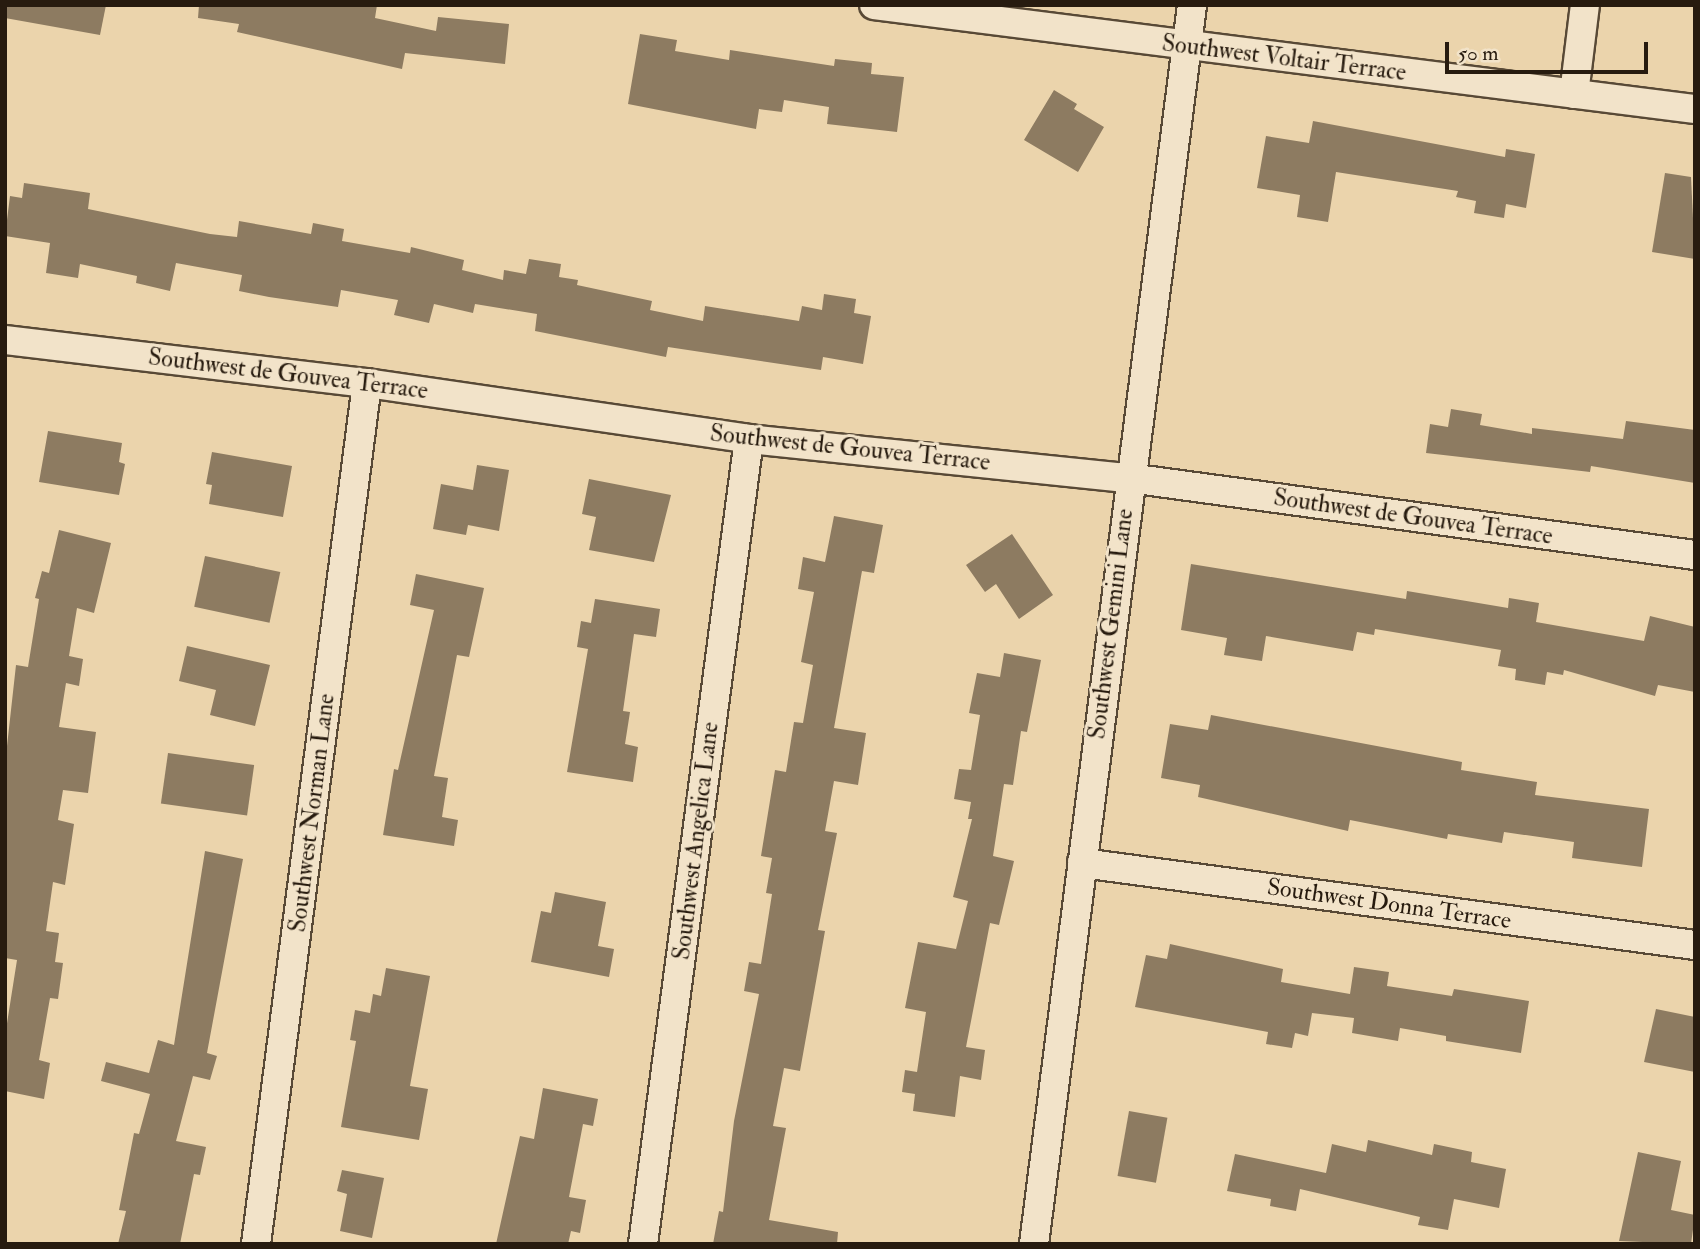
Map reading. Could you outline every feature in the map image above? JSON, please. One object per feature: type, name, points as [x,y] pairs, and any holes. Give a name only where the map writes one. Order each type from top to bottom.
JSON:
[{"type":"street","name":"Southwest Voltair Terrace","points":[[874,5],[1695,109]]},
{"type":"street","name":"Southwest Gemini Lane","points":[[1034,1244],[1129,478],[1192,5]]},
{"type":"street","points":[[1574,94],[1585,5]]},
{"type":"street","name":"Southwest de Gouvea Terrace","points":[[5,340],[367,383],[749,439],[1129,478],[1695,555]]},
{"type":"street","name":"Southwest Norman Lane","points":[[256,1244],[367,383]]},
{"type":"street","name":"Southwest Angelica Lane","points":[[643,1244],[749,439]]},
{"type":"street","name":"Southwest Donna Terrace","points":[[1082,863],[1695,945]]},
{"type":"building","points":[[5,5],[106,5],[100,35],[5,18]]},
{"type":"building","points":[[199,5],[377,5],[375,18],[436,31],[438,17],[509,24],[505,64],[405,53],[402,69],[237,32],[239,24],[198,18]]},
{"type":"building","points":[[640,34],[677,40],[675,51],[729,60],[730,50],[834,66],[835,59],[872,63],[871,74],[904,77],[897,132],[827,124],[829,107],[784,100],[782,112],[759,109],[756,129],[628,104]]},
{"type":"building","points":[[1054,90],[1077,104],[1074,109],[1104,127],[1078,172],[1024,140]]},
{"type":"building","points":[[1313,121],[1505,157],[1506,149],[1535,154],[1526,208],[1506,204],[1504,218],[1474,213],[1476,201],[1456,197],[1458,191],[1336,172],[1328,222],[1297,217],[1300,195],[1257,188],[1266,136],[1309,143]]},
{"type":"building","points":[[1665,173],[1691,177],[1695,259],[1652,252]]},
{"type":"building","points":[[24,183],[90,193],[88,209],[210,234],[237,237],[239,221],[311,234],[313,223],[344,229],[342,241],[410,253],[411,247],[464,260],[462,270],[503,280],[504,270],[526,274],[529,259],[561,264],[559,277],[578,280],[577,285],[652,301],[650,310],[703,321],[705,306],[799,321],[802,306],[822,310],[824,294],[856,299],[854,313],[871,316],[863,364],[823,357],[821,370],[668,347],[666,357],[535,331],[537,314],[475,304],[473,313],[434,304],[429,323],[394,315],[398,300],[341,290],[338,307],[269,297],[239,291],[242,275],[176,263],[170,291],[136,283],[137,276],[80,264],[78,278],[46,273],[50,243],[5,236],[10,196],[22,198]]},
{"type":"building","points":[[1451,409],[1482,414],[1480,425],[1532,434],[1532,428],[1623,439],[1626,421],[1695,430],[1695,483],[1591,466],[1590,472],[1426,453],[1430,424],[1448,427]]},
{"type":"building","points":[[48,431],[122,443],[119,462],[125,464],[119,495],[39,482]]},
{"type":"building","points":[[212,452],[292,466],[283,517],[209,504],[212,485],[206,484]]},
{"type":"building","points":[[477,465],[509,470],[499,531],[468,525],[466,535],[433,529],[441,484],[473,490]]},
{"type":"building","points":[[589,479],[671,495],[654,562],[589,550],[596,517],[582,514]]},
{"type":"building","points":[[834,516],[883,525],[874,573],[862,571],[834,728],[866,733],[858,785],[834,781],[825,831],[837,833],[818,930],[825,931],[800,1071],[784,1068],[773,1126],[786,1128],[769,1220],[838,1232],[837,1244],[713,1244],[719,1211],[723,1212],[734,1121],[759,994],[744,991],[749,962],[761,964],[772,894],[766,893],[772,858],[761,856],[775,770],[786,772],[794,722],[803,723],[813,665],[801,662],[814,592],[798,589],[803,557],[825,562]]},
{"type":"building","points":[[59,530],[111,543],[94,613],[77,608],[69,656],[83,659],[79,686],[66,683],[59,727],[96,732],[88,793],[63,790],[58,820],[74,824],[65,885],[53,882],[46,931],[59,933],[55,962],[63,963],[58,999],[50,998],[39,1060],[50,1063],[44,1099],[5,1091],[5,1036],[17,960],[5,958],[5,764],[16,665],[28,667],[39,599],[35,598],[42,571],[49,573]]},
{"type":"building","points":[[1012,534],[1053,595],[1019,619],[996,584],[985,592],[966,565]]},
{"type":"building","points":[[205,556],[280,572],[270,623],[194,607]]},
{"type":"building","points":[[1191,564],[1406,599],[1407,591],[1508,608],[1509,598],[1539,603],[1536,622],[1644,641],[1650,616],[1695,627],[1695,692],[1658,685],[1655,696],[1564,670],[1563,675],[1547,672],[1545,685],[1515,680],[1516,669],[1498,666],[1501,650],[1375,629],[1374,635],[1357,632],[1353,651],[1266,636],[1262,661],[1224,655],[1227,638],[1181,630]]},
{"type":"building","points":[[416,574],[484,588],[469,657],[457,655],[434,776],[448,778],[442,817],[458,820],[454,846],[383,835],[394,769],[398,770],[434,610],[410,605]]},
{"type":"building","points":[[595,599],[660,609],[656,637],[634,634],[623,711],[630,712],[625,744],[638,747],[633,782],[567,772],[588,649],[577,647],[581,621],[591,623]]},
{"type":"building","points":[[187,646],[270,665],[255,726],[210,715],[216,690],[179,681]]},
{"type":"building","points":[[1004,653],[1041,660],[1027,732],[1021,731],[1013,785],[1004,784],[993,856],[1014,861],[999,925],[990,923],[966,1047],[985,1050],[981,1080],[960,1076],[955,1117],[913,1111],[915,1094],[902,1092],[905,1070],[917,1072],[926,1012],[905,1008],[918,942],[956,949],[968,901],[953,897],[972,819],[968,819],[971,802],[954,799],[959,769],[971,770],[980,715],[969,713],[977,673],[1000,677]]},
{"type":"building","points":[[1211,715],[1462,762],[1461,770],[1537,782],[1535,795],[1649,809],[1642,867],[1572,858],[1574,842],[1504,832],[1502,843],[1448,834],[1447,839],[1350,820],[1348,831],[1198,797],[1200,785],[1161,778],[1170,724],[1208,730]]},
{"type":"building","points":[[168,753],[254,765],[247,816],[161,804]]},
{"type":"building","points":[[205,851],[243,859],[207,1053],[217,1056],[210,1080],[193,1076],[176,1141],[206,1147],[200,1175],[194,1174],[180,1244],[118,1244],[126,1211],[119,1210],[134,1133],[139,1134],[150,1094],[101,1081],[106,1062],[149,1073],[158,1040],[174,1045]]},
{"type":"building","points":[[555,892],[606,902],[598,946],[614,949],[609,977],[531,962],[541,911],[551,913]]},
{"type":"building","points":[[1170,944],[1283,969],[1281,982],[1350,994],[1354,967],[1389,972],[1387,986],[1452,996],[1454,989],[1529,1001],[1521,1053],[1446,1041],[1446,1036],[1400,1028],[1398,1041],[1352,1033],[1354,1018],[1312,1013],[1308,1036],[1295,1033],[1292,1048],[1266,1044],[1268,1032],[1135,1007],[1146,955],[1167,959]]},
{"type":"building","points":[[386,968],[430,976],[410,1086],[428,1089],[419,1140],[341,1127],[356,1041],[350,1040],[355,1010],[370,1013],[373,994],[381,996]]},
{"type":"building","points":[[1656,1009],[1695,1017],[1695,1072],[1644,1062]]},
{"type":"building","points":[[543,1088],[598,1099],[593,1126],[583,1124],[569,1197],[586,1200],[580,1233],[571,1231],[568,1244],[496,1244],[520,1136],[534,1139]]},
{"type":"building","points":[[1129,1111],[1167,1118],[1156,1183],[1118,1176]]},
{"type":"building","points":[[1368,1140],[1432,1155],[1434,1144],[1472,1152],[1471,1162],[1506,1169],[1499,1208],[1454,1199],[1448,1230],[1418,1225],[1420,1217],[1300,1189],[1296,1211],[1270,1206],[1271,1199],[1227,1191],[1235,1154],[1326,1173],[1332,1144],[1366,1152]]},
{"type":"building","points":[[1638,1152],[1681,1161],[1671,1210],[1695,1215],[1691,1244],[1619,1241]]},
{"type":"building","points":[[342,1170],[384,1178],[372,1238],[340,1231],[347,1194],[337,1191]]}]
